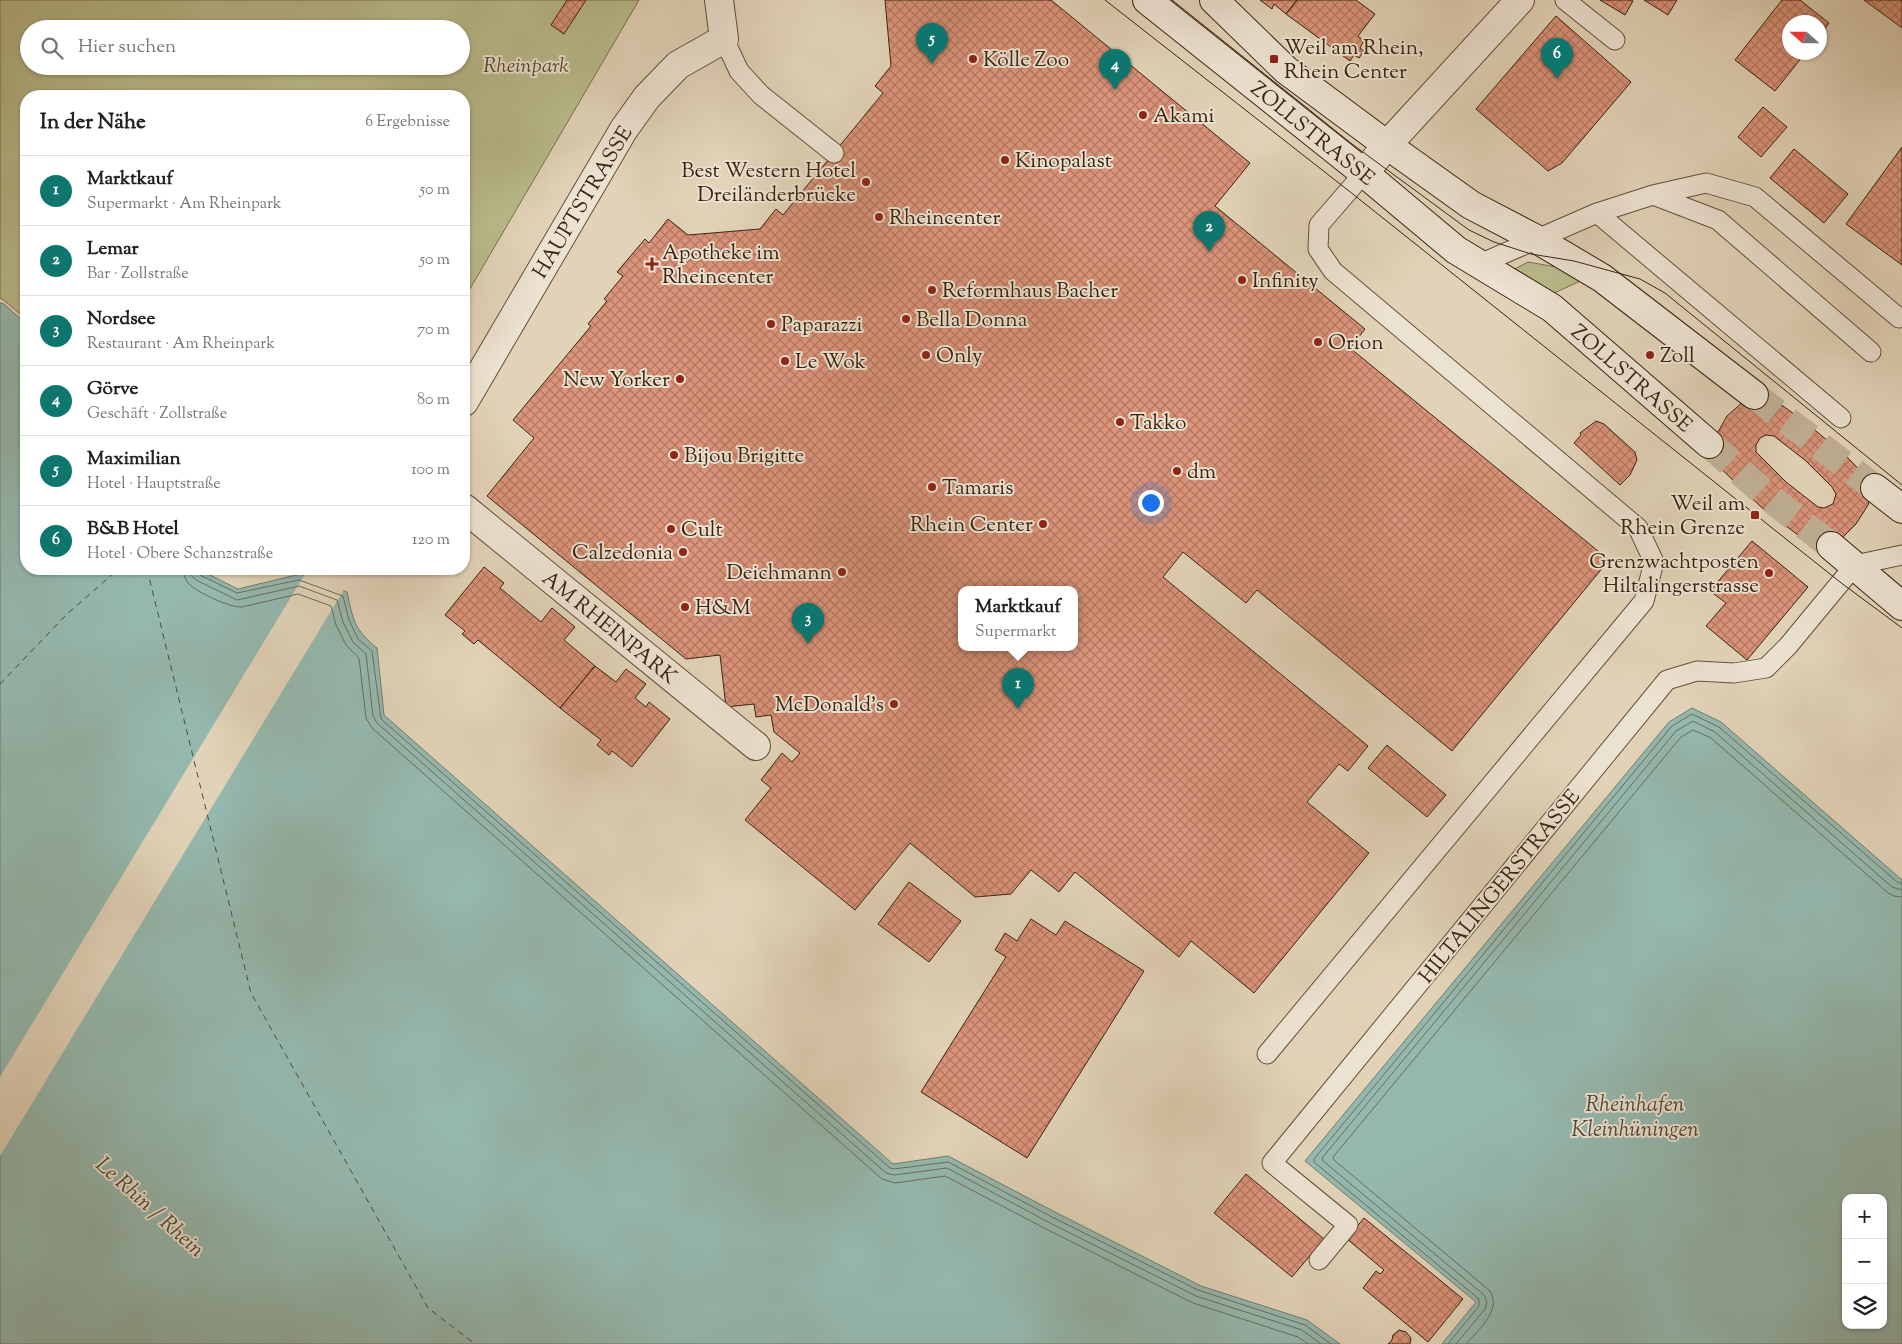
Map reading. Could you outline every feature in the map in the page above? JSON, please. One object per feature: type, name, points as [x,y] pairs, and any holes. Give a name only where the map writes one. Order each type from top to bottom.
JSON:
[{"type":"main road","points":[[719,0],[722,33]]},
{"type":"main road","points":[[722,33],[729,0]]},
{"type":"main road","name":"ZOLLSTRASSE","points":[[1147,0],[1364,173],[1456,250],[1558,312],[1708,444]]},
{"type":"main road","name":"ZOLLSTRASSE","points":[[1214,0],[1286,70],[1387,145],[1471,205],[1538,240],[1602,278],[1754,395]]},
{"type":"main road","points":[[1364,173],[1387,145],[1520,0]]},
{"type":"main road","name":"HAUPTSTRASSE","points":[[470,392],[624,129],[647,96],[678,65],[722,33]]},
{"type":"main road","points":[[1875,488],[1902,509]]},
{"type":"main road","name":"AM RHEINPARK","points":[[470,513],[756,746]]},
{"type":"main road","points":[[1831,546],[1902,606]]},
{"type":"lane","points":[[1565,0],[1615,40]]},
{"type":"lane","points":[[722,33],[739,70],[761,95],[834,153]]},
{"type":"lane","points":[[1267,1054],[1644,601],[1654,562],[1638,528],[1333,271],[1318,249],[1319,225],[1364,173]]},
{"type":"lane","points":[[1480,264],[1597,213],[1653,195],[1706,183],[1755,197],[1900,318]]},
{"type":"lane","points":[[1653,195],[1718,220],[1871,352]]},
{"type":"lane","points":[[1597,213],[1841,418]]},
{"type":"lane","points":[[1855,565],[1902,554]]},
{"type":"lane","name":"HILTALINGERSTRASSE","points":[[1319,1260],[1348,1225],[1272,1163],[1667,680],[1697,672],[1734,673],[1766,668],[1788,646],[1855,565]]},
{"type":"green space","name":"Rheinpark","points":[[0,0],[639,0],[470,289],[470,90],[20,90],[20,314],[0,298]]},
{"type":"green space","points":[[1528,262],[1573,270],[1587,278],[1550,295],[1511,271]]},
{"type":"water","name":"Le Rhin / Rhein","points":[[0,303],[4,304],[20,319],[20,575],[210,575],[238,589],[303,575],[347,592],[351,610],[359,629],[369,642],[377,648],[384,715],[893,1164],[948,1156],[1201,1286],[1307,1320],[1340,1344],[0,1344]]},
{"type":"water","name":"Rheinhafen Kleinhüningen","points":[[1692,708],[1721,722],[1902,880],[1902,1344],[1442,1344],[1476,1302],[1305,1161],[1669,722]]},
{"type":"pier","points":[[304,575],[345,588],[0,1156],[0,1077]]},
{"type":"building","points":[[567,0],[586,0],[564,34],[551,25]]},
{"type":"building","name":"Rhein Center","points":[[885,0],[1051,0],[1250,163],[1215,206],[1365,329],[1350,348],[1609,560],[1452,751],[1257,590],[1246,603],[1183,552],[1163,577],[1368,746],[1348,771],[1339,764],[1307,802],[1369,853],[1254,993],[1191,941],[1179,957],[1075,872],[1059,892],[1031,870],[1011,894],[975,897],[910,843],[855,910],[745,820],[771,788],[761,780],[782,753],[792,762],[800,753],[774,732],[771,715],[756,717],[754,704],[726,707],[720,655],[686,659],[487,496],[534,438],[513,420],[591,326],[588,324],[607,301],[604,299],[623,276],[617,272],[645,239],[649,243],[668,219],[688,235],[760,229],[776,209],[783,215],[883,93],[875,86],[891,66]]},
{"type":"building","points":[[1260,0],[1297,0],[1286,14],[1274,4],[1272,9]]},
{"type":"building","points":[[1297,0],[1356,0],[1375,14],[1358,36],[1364,41],[1360,48],[1364,51],[1359,58],[1354,55],[1350,61],[1286,14]]},
{"type":"building","points":[[1600,0],[1631,0],[1633,1],[1625,15]]},
{"type":"building","points":[[1644,0],[1677,0],[1668,15]]},
{"type":"building","points":[[1782,0],[1800,0],[1819,15],[1782,15],[1782,60],[1800,60],[1775,91],[1735,60]]},
{"type":"building","points":[[1864,0],[1902,0],[1902,28]]},
{"type":"building","points":[[1556,16],[1631,82],[1562,163],[1548,171],[1476,109]]},
{"type":"building","points":[[1763,107],[1787,127],[1761,157],[1738,137]]},
{"type":"building","points":[[1902,147],[1902,265],[1846,224]]},
{"type":"building","points":[[1794,149],[1848,194],[1824,223],[1770,178]]},
{"type":"building","points":[[1766,396],[1804,421],[1847,457],[1868,479],[1871,495],[1868,505],[1856,524],[1843,537],[1833,543],[1815,546],[1807,542],[1760,506],[1714,462],[1712,456],[1713,441],[1727,416],[1743,402]]},
{"type":"building","points":[[1596,421],[1604,424],[1635,452],[1637,460],[1630,475],[1620,485],[1574,443],[1581,435],[1580,433]]},
{"type":"building","points":[[1766,435],[1774,436],[1806,461],[1832,487],[1836,494],[1833,504],[1824,508],[1818,507],[1786,482],[1756,452],[1756,445],[1760,438]]},
{"type":"building","points":[[1752,541],[1808,587],[1747,660],[1706,626],[1726,603],[1710,591]]},
{"type":"building","points":[[484,567],[504,583],[500,588],[541,622],[552,608],[575,627],[564,640],[595,666],[560,708],[478,640],[474,644],[462,634],[465,631],[445,615]]},
{"type":"building","points":[[595,666],[616,682],[626,669],[646,684],[635,698],[646,707],[649,702],[670,719],[632,767],[612,751],[609,755],[597,745],[601,740],[560,708]]},
{"type":"building","points":[[1387,745],[1446,795],[1427,817],[1368,768]]},
{"type":"building","points":[[909,882],[961,921],[929,962],[878,924]]},
{"type":"building","points":[[1031,919],[1056,935],[1065,921],[1144,971],[1027,1158],[921,1092],[1006,957],[995,950],[1005,933],[1017,941]]},
{"type":"building","points":[[1246,1174],[1324,1239],[1292,1277],[1214,1213]]},
{"type":"building","points":[[1364,1218],[1463,1299],[1428,1342],[1363,1288],[1376,1271],[1380,1274],[1384,1270],[1347,1239]]},
{"type":"building","points":[[1399,1330],[1406,1332],[1411,1338],[1410,1344],[1388,1344],[1392,1340],[1393,1335]]},
{"type":"ferry route","points":[[0,684],[67,614],[112,575]]},
{"type":"ferry route","points":[[148,575],[251,993],[428,1308],[475,1344]]},
{"type":"tunnel","points":[[1754,395],[1875,488]]},
{"type":"tunnel","points":[[1709,444],[1770,498],[1831,546]]},
{"type":"tram line","points":[[1105,0],[1349,191],[1840,582],[1902,628]]},
{"type":"tram line","points":[[1172,0],[1352,144],[1469,230],[1494,242],[1531,254],[1574,261],[1640,279],[1665,293],[1902,485]]},
{"type":"place","name":"Kölle Zoo","points":[[973,59]]},
{"type":"place","name":"Weil am Rhein, Rhein Center","points":[[1274,59]]},
{"type":"place","name":"Maximilian","points":[[932,64]]},
{"type":"place","name":"B&B Hotel","points":[[1557,79]]},
{"type":"place","name":"Görve","points":[[1115,90]]},
{"type":"place","name":"Akami","points":[[1143,115]]},
{"type":"place","name":"Kinopalast","points":[[1005,160]]},
{"type":"place","name":"Best Western Hotel Dreiländerbrücke","points":[[866,182]]},
{"type":"place","name":"Rheincenter","points":[[879,217]]},
{"type":"place","name":"Lemar","points":[[1209,252]]},
{"type":"place","name":"Apotheke im Rheincenter","points":[[652,264]]},
{"type":"place","name":"Infinity","points":[[1242,280]]},
{"type":"place","name":"Reformhaus Bacher","points":[[932,290]]},
{"type":"place","name":"Bella Donna","points":[[906,319]]},
{"type":"place","name":"Paparazzi","points":[[771,324]]},
{"type":"place","name":"Orion","points":[[1318,342]]},
{"type":"place","name":"Only","points":[[926,355]]},
{"type":"place","name":"Zoll","points":[[1650,355]]},
{"type":"place","name":"Le Wok","points":[[785,361]]},
{"type":"place","name":"New Yorker","points":[[680,379]]},
{"type":"place","name":"Takko","points":[[1120,422]]},
{"type":"place","name":"Bijou Brigitte","points":[[674,455]]},
{"type":"place","name":"dm","points":[[1177,471]]},
{"type":"place","name":"Tamaris","points":[[932,487]]},
{"type":"place","name":"Weil am Rhein Grenze","points":[[1755,515]]},
{"type":"place","name":"Rhein Center","points":[[1043,524]]},
{"type":"place","name":"Cult","points":[[671,529]]},
{"type":"place","name":"Calzedonia","points":[[683,552]]},
{"type":"place","name":"Deichmann","points":[[842,572]]},
{"type":"place","name":"Grenzwachtposten Hiltalingerstrasse","points":[[1769,573]]},
{"type":"place","name":"H&M","points":[[685,607]]},
{"type":"place","name":"Nordsee","points":[[808,644]]},
{"type":"place","name":"McDonald's","points":[[894,704]]},
{"type":"place","name":"Marktkauf","points":[[1018,709]]}]
